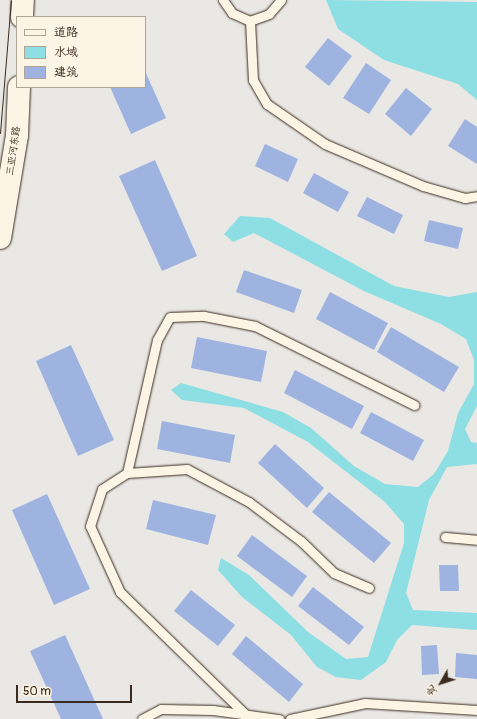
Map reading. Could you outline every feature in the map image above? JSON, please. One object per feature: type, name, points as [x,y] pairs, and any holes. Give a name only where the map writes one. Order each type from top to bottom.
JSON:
[{"type":"main road","points":[[22,16],[23,0]]},
{"type":"main road","name":"三亚河东路","points":[[0,238],[17,135],[19,88]]},
{"type":"lane","points":[[223,0],[232,13],[250,21],[269,14],[281,0]]},
{"type":"lane","points":[[250,21],[253,80],[267,104],[325,144],[423,186],[465,198],[477,196]]},
{"type":"lane","points":[[127,473],[157,340],[170,317],[204,316],[255,326],[414,405]]},
{"type":"lane","points":[[245,714],[120,592],[90,526],[102,489],[127,473],[187,469],[249,502],[301,541],[334,573],[369,588]]},
{"type":"lane","points":[[444,537],[477,540]]},
{"type":"lane","points":[[290,719],[365,703],[477,710]]},
{"type":"lane","points":[[142,719],[162,709],[245,714],[279,719]]},
{"type":"water","points":[[326,0],[477,2],[477,100],[458,84],[384,60],[338,29]]},
{"type":"water","points":[[240,216],[270,218],[394,286],[449,297],[477,292],[477,406],[465,429],[471,442],[477,443],[477,464],[447,467],[429,500],[406,593],[413,610],[477,613],[477,630],[412,625],[397,640],[386,662],[361,680],[336,677],[317,667],[291,635],[242,597],[218,570],[221,558],[249,575],[308,632],[346,659],[368,657],[404,543],[404,524],[385,502],[308,442],[244,408],[182,400],[171,390],[181,383],[283,412],[311,428],[354,466],[385,484],[418,487],[434,474],[448,451],[458,413],[474,384],[474,360],[466,339],[441,324],[364,291],[254,233],[233,242],[224,234]]},
{"type":"building","points":[[328,38],[352,56],[329,86],[305,67]]},
{"type":"building","points":[[366,63],[391,80],[369,114],[343,98]]},
{"type":"building","points":[[146,73],[166,118],[131,134],[110,88],[146,88]]},
{"type":"building","points":[[406,88],[432,109],[411,136],[385,114]]},
{"type":"building","points":[[465,119],[477,127],[477,164],[448,146]]},
{"type":"building","points":[[265,144],[298,159],[288,182],[255,166]]},
{"type":"building","points":[[155,160],[197,256],[162,271],[119,176]]},
{"type":"building","points":[[314,173],[349,192],[338,212],[303,193]]},
{"type":"building","points":[[367,197],[403,215],[394,234],[357,216]]},
{"type":"building","points":[[429,220],[463,228],[458,249],[424,241]]},
{"type":"building","points":[[244,270],[302,290],[294,313],[236,292]]},
{"type":"building","points":[[330,292],[388,323],[374,350],[316,319]]},
{"type":"building","points":[[391,327],[459,367],[444,392],[377,352]]},
{"type":"building","points":[[197,337],[267,351],[261,382],[191,368]]},
{"type":"building","points":[[71,345],[114,440],[78,456],[36,361]]},
{"type":"building","points":[[295,370],[364,406],[352,429],[284,393]]},
{"type":"building","points":[[371,412],[424,440],[413,461],[360,433]]},
{"type":"building","points":[[162,421],[235,435],[230,463],[157,449]]},
{"type":"building","points":[[275,444],[324,488],[307,508],[258,463]]},
{"type":"building","points":[[329,492],[391,543],[374,563],[312,512]]},
{"type":"building","points":[[47,494],[90,589],[54,605],[12,510]]},
{"type":"building","points":[[153,500],[216,515],[208,545],[146,529]]},
{"type":"building","points":[[252,535],[307,576],[292,597],[237,556]]},
{"type":"building","points":[[439,565],[458,565],[459,591],[440,591]]},
{"type":"building","points":[[313,587],[364,627],[349,645],[298,606]]},
{"type":"building","points":[[191,590],[235,625],[218,646],[174,611]]},
{"type":"building","points":[[65,635],[103,719],[61,719],[30,651]]},
{"type":"building","points":[[246,636],[303,684],[289,702],[232,654]]},
{"type":"building","points":[[437,645],[439,674],[422,675],[421,646]]},
{"type":"building","points":[[456,653],[477,655],[477,679],[455,677]]},
{"type":"tram line","points":[[0,133],[11,0]]}]
